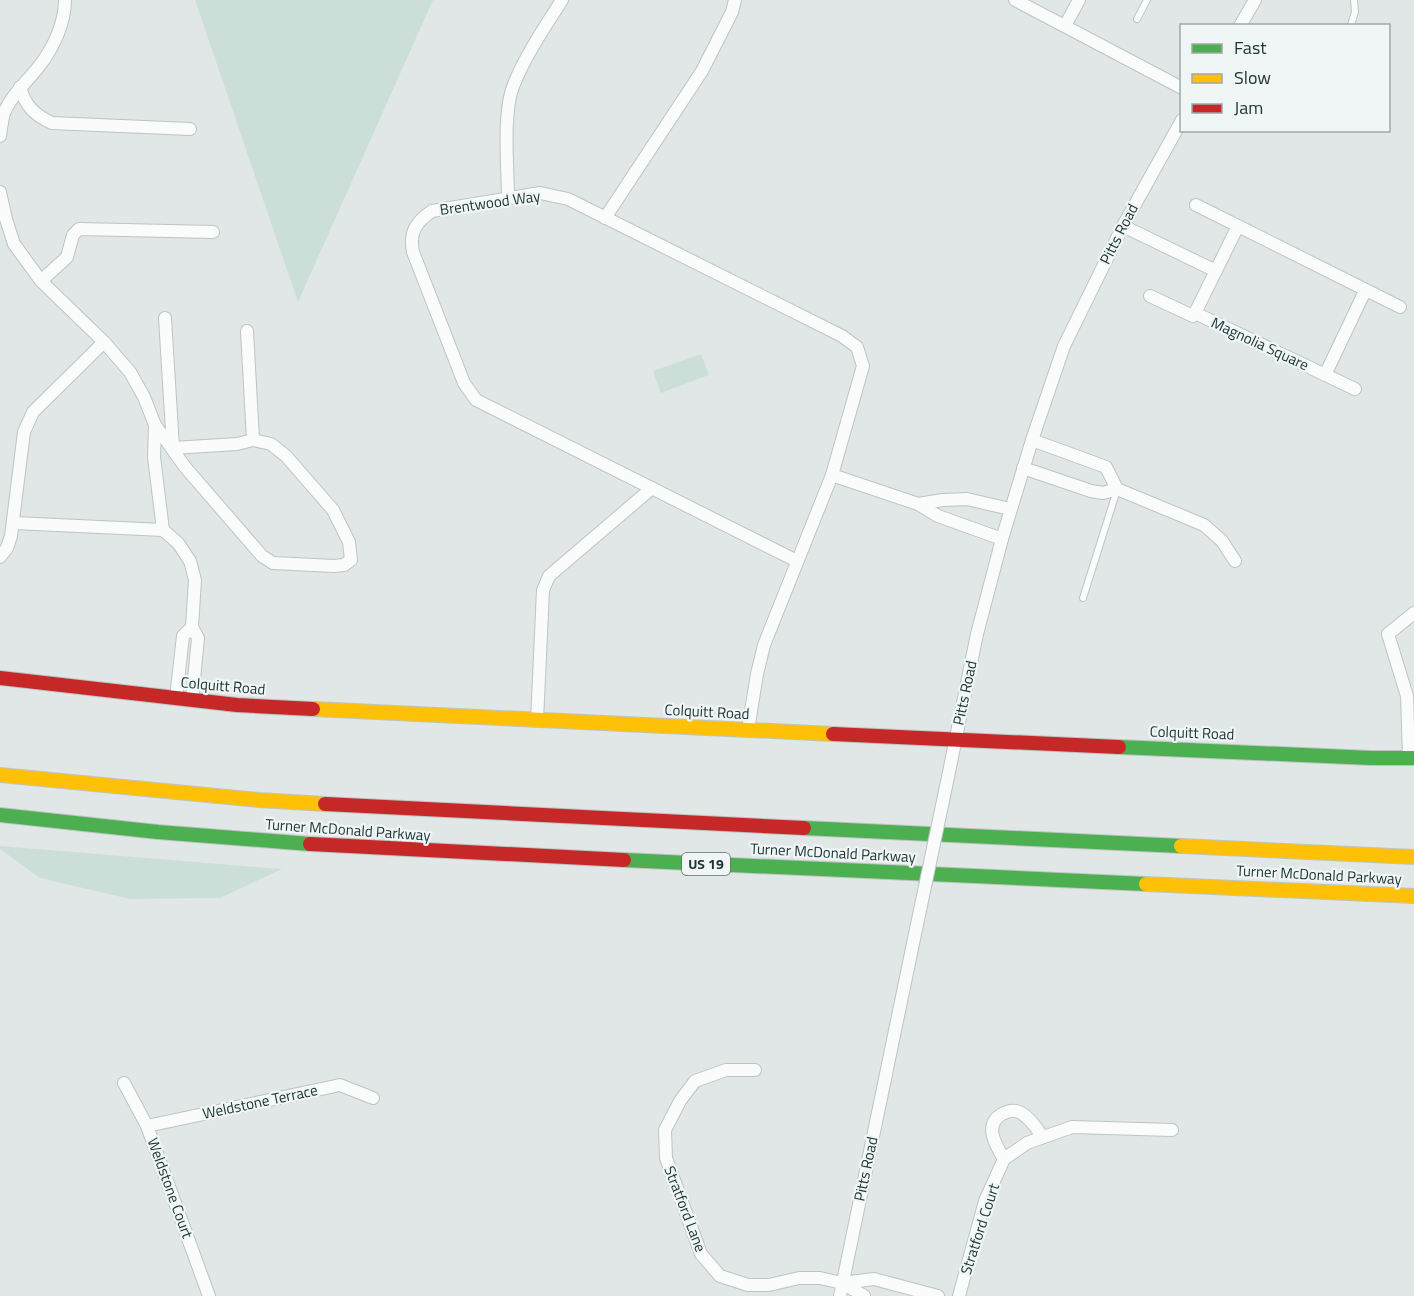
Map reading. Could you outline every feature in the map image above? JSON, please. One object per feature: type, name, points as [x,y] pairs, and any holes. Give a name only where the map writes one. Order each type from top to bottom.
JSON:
[{"type":"main road","name":"Colquitt Road","points":[[0,678],[237,705],[537,721],[1412,758]]},
{"type":"main road","name":"Turner McDonald Parkway","points":[[0,775],[249,799],[459,812],[1414,856]]},
{"type":"main road","name":"Turner McDonald Parkway","points":[[0,815],[158,832],[361,848],[1414,896]]},
{"type":"street","points":[[0,136],[4,114],[20,87],[42,63],[52,46],[60,27],[65,0]]},
{"type":"street","points":[[508,198],[508,125],[513,85],[547,22],[562,0]]},
{"type":"street","points":[[604,218],[702,71],[732,12],[735,0]]},
{"type":"street","points":[[1015,0],[1180,87]]},
{"type":"street","points":[[1065,27],[1079,0]]},
{"type":"street","points":[[1241,24],[1255,0]]},
{"type":"street","points":[[20,87],[23,98],[30,109],[40,118],[52,123],[190,129]]},
{"type":"street","name":"Pitts Road","points":[[840,1296],[977,634],[1010,509],[1064,346],[1123,226],[1180,124]]},
{"type":"street","points":[[0,192],[14,244],[41,281],[104,342],[130,372],[144,397],[155,425],[185,467],[262,556],[273,563],[334,566],[351,560],[349,542],[333,510],[286,456],[271,444],[253,440],[237,444],[173,448]]},
{"type":"street","name":"Brentwood Way","points":[[748,730],[764,645],[832,475],[863,366],[857,347],[842,336],[568,199],[540,193],[432,211],[420,219],[413,232],[411,243],[413,252],[464,383],[476,400],[797,561]]},
{"type":"street","points":[[1196,204],[1400,307]]},
{"type":"street","points":[[1123,226],[1216,271]]},
{"type":"street","name":"Magnolia Square","points":[[1150,296],[1193,316],[1238,226]]},
{"type":"street","points":[[41,281],[66,257],[73,235],[79,229],[213,232]]},
{"type":"street","name":"Magnolia Square","points":[[1325,375],[1365,291]]},
{"type":"street","name":"Magnolia Square","points":[[1195,313],[1355,389]]},
{"type":"street","points":[[165,318],[173,448]]},
{"type":"street","points":[[247,331],[253,440]]},
{"type":"street","points":[[0,557],[9,542],[14,523],[13,512],[24,432],[33,412],[104,342]]},
{"type":"street","points":[[155,425],[154,457],[163,530]]},
{"type":"street","points":[[1032,440],[1106,467],[1117,489]]},
{"type":"street","points":[[1023,468],[1091,491],[1103,493],[1117,489],[1204,525],[1222,541],[1235,561]]},
{"type":"street","points":[[832,475],[918,504],[938,516],[1002,539]]},
{"type":"street","points":[[537,721],[543,590],[549,576],[652,488]]},
{"type":"street","points":[[918,504],[967,499],[1010,509]]},
{"type":"street","points":[[14,523],[163,530],[178,543],[190,561],[195,580],[192,627],[198,638],[192,700]]},
{"type":"street","points":[[1412,758],[1407,696],[1388,634],[1414,613]]},
{"type":"street","points":[[176,698],[183,636],[192,627]]},
{"type":"street","name":"Stratford Lane","points":[[755,1070],[726,1070],[695,1081],[680,1101],[665,1130],[666,1158],[701,1254],[720,1276],[748,1290],[799,1278],[820,1278],[842,1283],[864,1296]]},
{"type":"street","name":"Weldstone Court","points":[[124,1083],[147,1126],[209,1296]]},
{"type":"street","name":"Weldstone Terrace","points":[[147,1126],[340,1085],[373,1098]]},
{"type":"street","points":[[1043,1137],[1026,1117],[1016,1111],[1005,1112],[992,1124],[994,1143],[1004,1159],[1027,1143],[1072,1127],[1172,1130]]},
{"type":"street","name":"Stratford Court","points":[[959,1296],[985,1201],[1004,1159]]},
{"type":"street","name":"Stratford Lane","points":[[842,1283],[874,1279],[938,1296]]},
{"type":"lane","points":[[1137,19],[1147,0]]},
{"type":"lane","points":[[1351,24],[1355,12],[1354,0]]},
{"type":"lane","points":[[1083,598],[1117,489]]},
{"type":"green space","points":[[195,0],[433,0],[298,302]]},
{"type":"green space","points":[[701,354],[709,375],[661,393],[653,371]]},
{"type":"green space","points":[[0,846],[282,869],[220,898],[130,899],[40,878],[0,849]]},
{"type":"traffic: fast","points":[[1119,747],[1414,758]]},
{"type":"traffic: fast","points":[[0,815],[158,832],[310,844]]},
{"type":"traffic: fast","points":[[804,828],[1181,846]]},
{"type":"traffic: fast","points":[[624,860],[1146,884]]},
{"type":"traffic: slow","points":[[313,709],[833,734]]},
{"type":"traffic: slow","points":[[0,775],[259,800],[325,804]]},
{"type":"traffic: slow","points":[[1181,846],[1414,857]]},
{"type":"traffic: slow","points":[[1146,884],[1414,896]]},
{"type":"traffic: jam","points":[[0,678],[237,705],[313,709]]},
{"type":"traffic: jam","points":[[833,734],[1119,747]]},
{"type":"traffic: jam","points":[[325,804],[804,828]]},
{"type":"traffic: jam","points":[[310,844],[624,860]]}]
